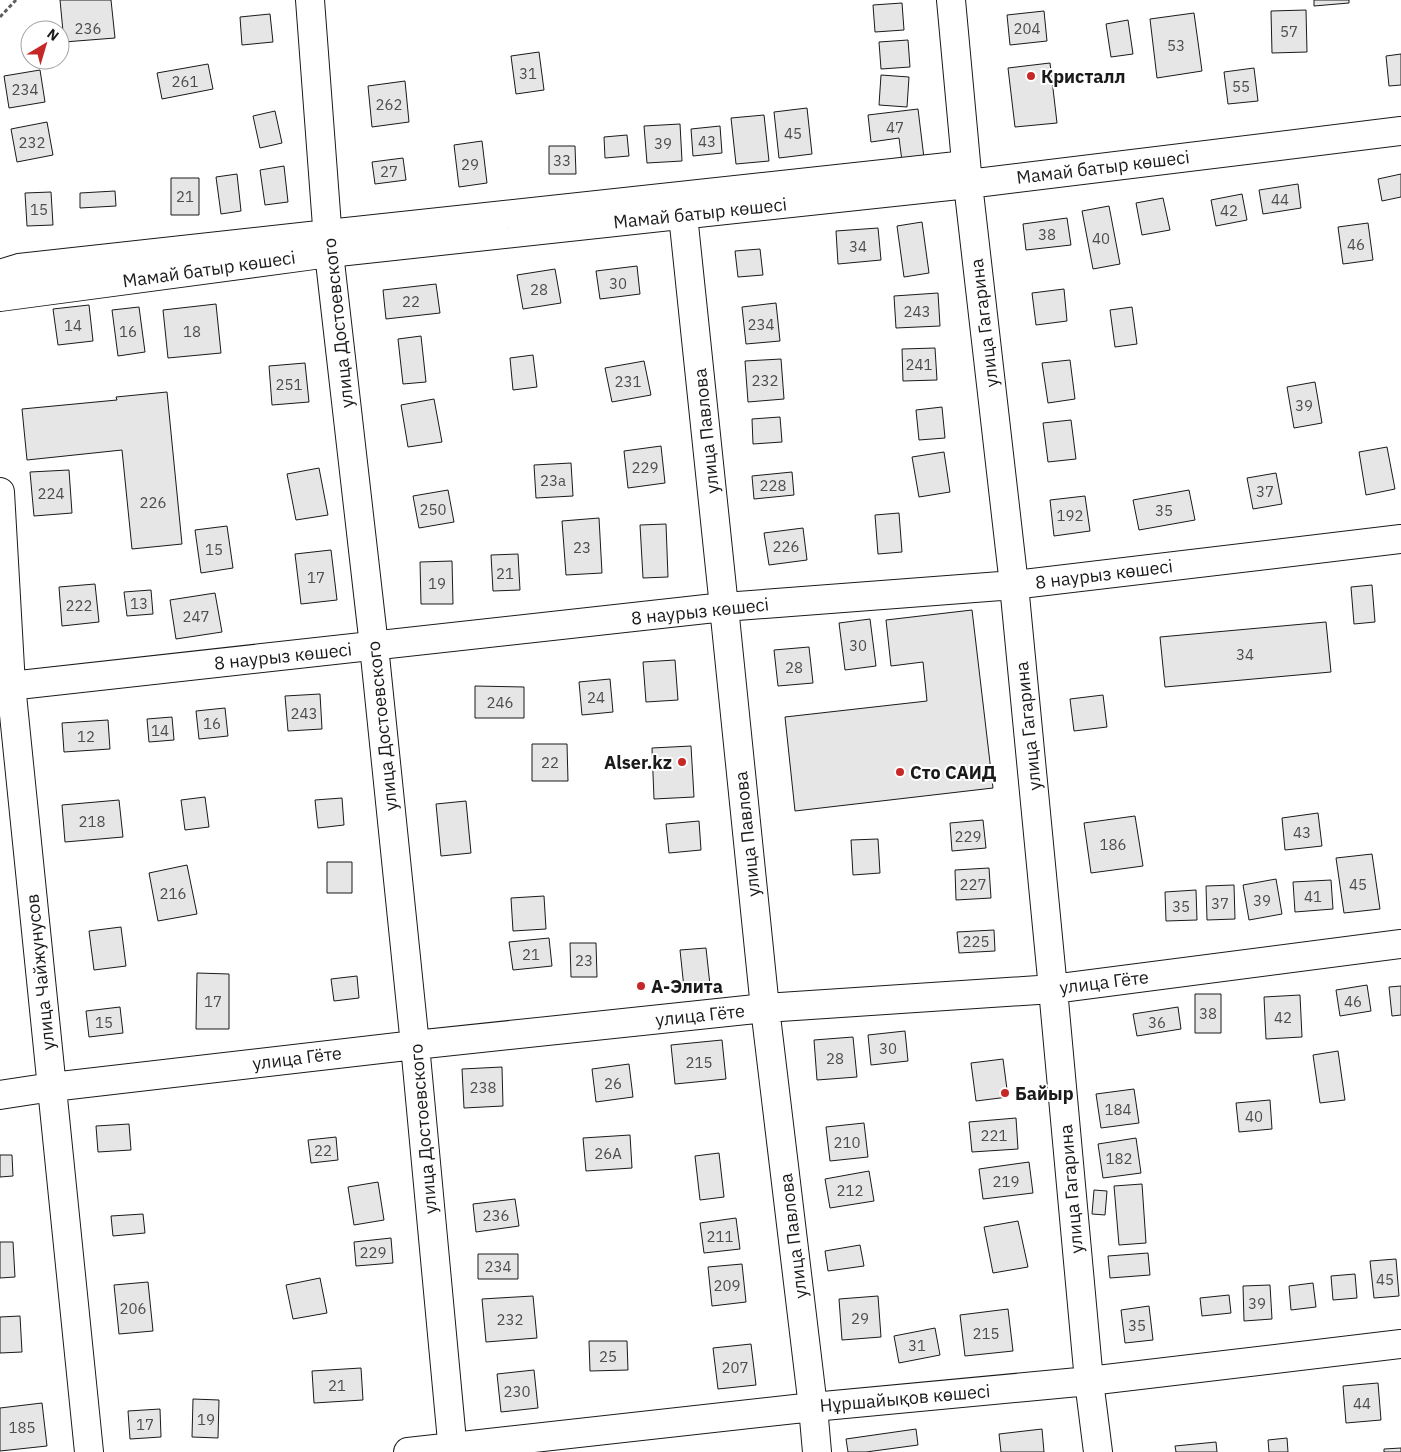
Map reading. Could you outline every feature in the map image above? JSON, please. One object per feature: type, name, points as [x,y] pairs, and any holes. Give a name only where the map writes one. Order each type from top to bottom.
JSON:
[{"type":"street","name":"улица Достоевского","points":[[310,0],[329,243],[374,646],[415,1045],[453,1450]]},
{"type":"street","name":"улица Гагарина","points":[[951,0],[967,175],[1014,585],[1089,1381],[1098,1452]]},
{"type":"street","name":"Мамай батыр көшесі","points":[[0,297],[329,243],[1401,131]]},
{"type":"street","name":"Мамай батыр көшесі","points":[[0,274],[19,268],[683,215],[967,175]]},
{"type":"street","name":"улица Павлова","points":[[683,215],[765,1008],[817,1452]]},
{"type":"street","name":"улица Чайжунусов","points":[[0,492],[6,686],[52,1087],[89,1452]]},
{"type":"street","name":"8 наурыз көшесі","points":[[6,686],[724,607],[1014,585],[1401,539]]},
{"type":"street","name":"улица Гёте","points":[[0,1095],[52,1087],[415,1045],[765,1008],[1053,988],[1401,944]]},
{"type":"street","name":"Нұршайықов көшесі","points":[[408,1452],[453,1450],[813,1407],[1089,1381],[1401,1344]]},
{"type":"path","points":[[0,17],[16,0]]},
{"type":"building","points":[[60,0],[111,0],[115,38],[70,42],[70,20],[62,20]]},
{"type":"building","points":[[1314,0],[1349,0],[1349,3],[1314,6]]},
{"type":"building","points":[[902,3],[904,30],[875,32],[873,5]]},
{"type":"building","points":[[1306,10],[1307,52],[1272,53],[1271,11]]},
{"type":"building","points":[[1044,11],[1047,41],[1010,45],[1007,15]]},
{"type":"building","points":[[1194,13],[1202,71],[1157,78],[1150,19]]},
{"type":"building","points":[[270,14],[273,42],[242,45],[240,17]]},
{"type":"building","points":[[1128,20],[1133,54],[1111,57],[1106,24]]},
{"type":"building","points":[[908,40],[910,67],[881,69],[879,42]]},
{"type":"building","points":[[539,52],[544,90],[516,94],[511,56]]},
{"type":"building","points":[[1401,54],[1401,85],[1389,86],[1386,56]]},
{"type":"building","points":[[1050,63],[1057,123],[1015,127],[1008,68]]},
{"type":"building","points":[[208,64],[213,89],[162,99],[157,73]]},
{"type":"building","points":[[1254,68],[1258,101],[1228,104],[1224,72]]},
{"type":"building","points":[[40,70],[45,102],[9,108],[4,76]]},
{"type":"building","points":[[881,75],[909,77],[907,107],[879,105]]},
{"type":"building","points":[[405,81],[409,122],[372,127],[368,86]]},
{"type":"building","points":[[807,108],[812,154],[779,158],[774,112]]},
{"type":"building","points":[[918,109],[924,158],[902,161],[899,138],[871,142],[868,115]]},
{"type":"building","points":[[275,111],[282,143],[260,148],[253,116]]},
{"type":"building","points":[[764,115],[769,161],[736,164],[731,118]]},
{"type":"building","points":[[47,122],[53,155],[17,162],[11,129]]},
{"type":"building","points":[[680,124],[682,161],[647,163],[644,126]]},
{"type":"building","points":[[720,126],[722,153],[693,156],[691,129]]},
{"type":"building","points":[[627,135],[629,156],[605,158],[604,137]]},
{"type":"building","points":[[482,141],[487,183],[459,187],[454,145]]},
{"type":"building","points":[[549,146],[575,146],[576,174],[549,174]]},
{"type":"building","points":[[403,158],[406,180],[375,184],[372,162]]},
{"type":"building","points":[[284,166],[288,202],[265,205],[260,170]]},
{"type":"building","points":[[237,174],[241,211],[221,214],[216,177]]},
{"type":"building","points":[[1401,174],[1401,197],[1382,201],[1378,179]]},
{"type":"building","points":[[171,178],[199,178],[199,215],[171,215]]},
{"type":"building","points":[[1298,184],[1301,208],[1263,214],[1259,190]]},
{"type":"building","points":[[115,191],[116,206],[80,208],[80,193]]},
{"type":"building","points":[[51,192],[53,225],[27,226],[25,193]]},
{"type":"building","points":[[1242,194],[1247,220],[1216,226],[1211,200]]},
{"type":"building","points":[[1163,198],[1170,230],[1142,235],[1136,203]]},
{"type":"building","points":[[1109,206],[1120,264],[1093,269],[1082,211]]},
{"type":"building","points":[[1067,218],[1071,245],[1026,250],[1023,224]]},
{"type":"building","points":[[922,222],[929,273],[904,277],[897,226]]},
{"type":"building","points":[[1368,223],[1373,260],[1343,264],[1338,227]]},
{"type":"building","points":[[878,228],[881,260],[838,264],[836,231]]},
{"type":"building","points":[[760,249],[763,275],[738,277],[735,251]]},
{"type":"building","points":[[637,266],[640,294],[600,299],[596,271]]},
{"type":"building","points":[[555,269],[561,303],[523,309],[517,275]]},
{"type":"building","points":[[436,284],[440,313],[386,319],[383,290]]},
{"type":"building","points":[[1064,289],[1067,321],[1036,325],[1032,293]]},
{"type":"building","points":[[938,293],[940,326],[896,328],[894,296]]},
{"type":"building","points":[[776,303],[780,341],[746,344],[742,307]]},
{"type":"building","points":[[216,304],[221,353],[168,358],[163,310]]},
{"type":"building","points":[[89,305],[93,341],[58,345],[53,309]]},
{"type":"building","points":[[139,307],[145,352],[118,356],[112,310]]},
{"type":"building","points":[[1132,307],[1137,344],[1115,347],[1110,310]]},
{"type":"building","points":[[421,336],[426,382],[403,384],[398,339]]},
{"type":"building","points":[[935,348],[937,380],[903,381],[902,349]]},
{"type":"building","points":[[533,355],[537,387],[513,390],[510,358]]},
{"type":"building","points":[[781,359],[784,399],[748,402],[745,361]]},
{"type":"building","points":[[1070,360],[1075,399],[1048,403],[1042,363]]},
{"type":"building","points":[[644,361],[651,395],[612,402],[605,368]]},
{"type":"building","points":[[305,363],[309,402],[272,405],[269,366]]},
{"type":"building","points":[[1315,382],[1322,423],[1294,428],[1287,387]]},
{"type":"building","points":[[167,392],[182,544],[132,549],[122,450],[27,460],[22,409],[117,400],[116,397]]},
{"type":"building","points":[[434,399],[442,442],[408,447],[401,405]]},
{"type":"building","points":[[942,407],[945,438],[919,440],[916,410]]},
{"type":"building","points":[[780,417],[782,442],[753,444],[752,419]]},
{"type":"building","points":[[1071,420],[1076,459],[1048,462],[1043,423]]},
{"type":"building","points":[[661,446],[665,483],[628,488],[624,451]]},
{"type":"building","points":[[1387,447],[1395,489],[1366,495],[1359,452]]},
{"type":"building","points":[[944,452],[950,492],[919,497],[912,457]]},
{"type":"building","points":[[571,463],[573,496],[536,498],[534,465]]},
{"type":"building","points":[[319,468],[328,515],[296,520],[287,474]]},
{"type":"building","points":[[69,470],[72,513],[34,516],[30,472]]},
{"type":"building","points":[[792,472],[794,495],[754,499],[752,476]]},
{"type":"building","points":[[1276,473],[1282,504],[1253,509],[1247,478]]},
{"type":"building","points":[[448,490],[454,522],[419,528],[413,496]]},
{"type":"building","points":[[1189,490],[1195,520],[1139,530],[1133,500]]},
{"type":"building","points":[[1085,496],[1090,531],[1054,536],[1050,500]]},
{"type":"building","points":[[899,513],[902,552],[878,554],[875,515]]},
{"type":"building","points":[[599,518],[602,573],[566,575],[562,521]]},
{"type":"building","points":[[666,524],[668,577],[643,578],[640,525]]},
{"type":"building","points":[[227,526],[233,568],[201,573],[195,530]]},
{"type":"building","points":[[803,528],[807,560],[769,565],[764,533]]},
{"type":"building","points":[[331,550],[337,600],[301,604],[295,554]]},
{"type":"building","points":[[518,554],[520,590],[493,591],[491,555]]},
{"type":"building","points":[[452,561],[453,604],[421,604],[420,562]]},
{"type":"building","points":[[95,584],[99,622],[62,626],[59,587]]},
{"type":"building","points":[[1372,585],[1375,622],[1354,624],[1351,587]]},
{"type":"building","points":[[151,590],[153,614],[127,616],[124,592]]},
{"type":"building","points":[[215,593],[222,632],[176,639],[170,600]]},
{"type":"building","points":[[972,610],[993,788],[795,811],[785,717],[927,701],[923,662],[891,666],[886,620]]},
{"type":"building","points":[[870,619],[876,666],[845,670],[839,623]]},
{"type":"building","points":[[1326,622],[1331,672],[1165,687],[1160,637]]},
{"type":"building","points":[[809,647],[813,683],[778,686],[774,650]]},
{"type":"building","points":[[675,660],[678,700],[646,702],[643,662]]},
{"type":"building","points":[[610,679],[613,712],[582,715],[579,682]]},
{"type":"building","points":[[475,686],[524,687],[524,718],[475,718]]},
{"type":"building","points":[[320,694],[322,729],[288,731],[285,696]]},
{"type":"building","points":[[1103,695],[1107,727],[1074,731],[1070,699]]},
{"type":"building","points":[[225,708],[228,736],[199,739],[196,711]]},
{"type":"building","points":[[172,717],[174,740],[149,742],[147,719]]},
{"type":"building","points":[[108,720],[110,749],[64,752],[62,723]]},
{"type":"building","points":[[532,744],[567,744],[568,781],[532,781]]},
{"type":"building","points":[[691,746],[694,797],[654,799],[652,748]]},
{"type":"building","points":[[205,797],[209,827],[185,830],[181,800]]},
{"type":"building","points":[[342,798],[344,825],[318,828],[315,800]]},
{"type":"building","points":[[119,800],[123,837],[65,842],[62,805]]},
{"type":"building","points":[[466,801],[471,853],[441,856],[436,804]]},
{"type":"building","points":[[1318,813],[1322,846],[1285,850],[1282,818]]},
{"type":"building","points":[[1135,816],[1143,866],[1091,873],[1084,823]]},
{"type":"building","points":[[983,820],[986,848],[952,851],[950,823]]},
{"type":"building","points":[[699,821],[701,850],[669,853],[666,824]]},
{"type":"building","points":[[878,839],[880,873],[853,875],[851,840]]},
{"type":"building","points":[[1372,854],[1380,909],[1344,913],[1336,858]]},
{"type":"building","points":[[327,862],[352,862],[352,893],[327,893]]},
{"type":"building","points":[[187,865],[197,914],[158,921],[149,873]]},
{"type":"building","points":[[989,868],[991,898],[956,900],[955,870]]},
{"type":"building","points":[[1276,879],[1282,914],[1249,920],[1243,885]]},
{"type":"building","points":[[1331,880],[1333,909],[1295,912],[1293,882]]},
{"type":"building","points":[[1234,885],[1235,919],[1207,920],[1206,886]]},
{"type":"building","points":[[1196,890],[1197,920],[1166,921],[1165,892]]},
{"type":"building","points":[[544,896],[546,929],[513,931],[511,898]]},
{"type":"building","points":[[121,927],[126,966],[94,970],[89,931]]},
{"type":"building","points":[[994,930],[995,951],[959,953],[957,932]]},
{"type":"building","points":[[549,938],[552,966],[513,970],[509,942]]},
{"type":"building","points":[[570,943],[596,943],[597,977],[571,977]]},
{"type":"building","points":[[706,948],[710,985],[684,988],[680,950]]},
{"type":"building","points":[[197,973],[229,974],[229,1029],[196,1029]]},
{"type":"building","points":[[357,976],[359,998],[334,1001],[331,979]]},
{"type":"building","points":[[1367,985],[1371,1011],[1340,1016],[1336,990]]},
{"type":"building","points":[[1401,986],[1401,1015],[1392,1016],[1389,987]]},
{"type":"building","points":[[1195,994],[1221,994],[1221,1033],[1195,1033]]},
{"type":"building","points":[[1300,995],[1302,1037],[1266,1039],[1264,997]]},
{"type":"building","points":[[120,1007],[123,1033],[89,1037],[86,1011]]},
{"type":"building","points":[[1178,1007],[1181,1029],[1137,1036],[1133,1014]]},
{"type":"building","points":[[905,1031],[908,1061],[871,1065],[868,1035]]},
{"type":"building","points":[[853,1037],[857,1077],[817,1080],[814,1040]]},
{"type":"building","points":[[722,1040],[726,1079],[675,1084],[671,1045]]},
{"type":"building","points":[[1338,1051],[1345,1100],[1320,1103],[1313,1055]]},
{"type":"building","points":[[1003,1059],[1008,1097],[976,1101],[971,1063]]},
{"type":"building","points":[[629,1064],[633,1097],[596,1102],[592,1069]]},
{"type":"building","points":[[502,1067],[503,1106],[464,1108],[462,1069]]},
{"type":"building","points":[[1134,1089],[1139,1123],[1101,1128],[1096,1094]]},
{"type":"building","points":[[1270,1100],[1272,1129],[1239,1132],[1236,1103]]},
{"type":"building","points":[[1016,1118],[1018,1149],[972,1152],[969,1122]]},
{"type":"building","points":[[864,1123],[868,1157],[830,1161],[826,1127]]},
{"type":"building","points":[[129,1124],[131,1150],[98,1152],[96,1126]]},
{"type":"building","points":[[630,1135],[632,1168],[586,1171],[583,1138]]},
{"type":"building","points":[[336,1137],[338,1160],[311,1163],[308,1140]]},
{"type":"building","points":[[1136,1138],[1141,1173],[1103,1178],[1098,1144]]},
{"type":"building","points":[[719,1153],[724,1197],[700,1200],[695,1156]]},
{"type":"building","points":[[0,1155],[12,1155],[13,1176],[0,1177]]},
{"type":"building","points":[[1029,1162],[1033,1193],[983,1199],[979,1169]]},
{"type":"building","points":[[869,1171],[874,1201],[830,1208],[825,1179]]},
{"type":"building","points":[[378,1182],[384,1220],[354,1225],[348,1187]]},
{"type":"building","points":[[1142,1184],[1146,1243],[1119,1245],[1114,1186]]},
{"type":"building","points":[[1094,1190],[1107,1191],[1105,1215],[1092,1214]]},
{"type":"building","points":[[515,1199],[519,1226],[476,1232],[473,1204]]},
{"type":"building","points":[[143,1214],[145,1233],[113,1236],[111,1216]]},
{"type":"building","points":[[736,1218],[740,1249],[704,1253],[700,1223]]},
{"type":"building","points":[[1018,1221],[1028,1267],[993,1273],[984,1227]]},
{"type":"building","points":[[391,1238],[393,1263],[356,1266],[354,1242]]},
{"type":"building","points":[[0,1242],[13,1242],[15,1277],[0,1278]]},
{"type":"building","points":[[860,1245],[864,1266],[828,1271],[825,1251]]},
{"type":"building","points":[[1148,1253],[1150,1275],[1110,1278],[1108,1256]]},
{"type":"building","points":[[478,1254],[518,1254],[518,1279],[478,1279]]},
{"type":"building","points":[[1396,1259],[1399,1296],[1374,1298],[1370,1261]]},
{"type":"building","points":[[742,1264],[746,1302],[712,1306],[708,1267]]},
{"type":"building","points":[[1355,1274],[1357,1298],[1333,1300],[1331,1276]]},
{"type":"building","points":[[320,1278],[327,1313],[293,1319],[286,1285]]},
{"type":"building","points":[[148,1282],[153,1331],[119,1334],[114,1285]]},
{"type":"building","points":[[1313,1283],[1316,1307],[1291,1310],[1289,1286]]},
{"type":"building","points":[[1270,1285],[1272,1319],[1244,1321],[1243,1286]]},
{"type":"building","points":[[1229,1295],[1231,1313],[1202,1316],[1200,1298]]},
{"type":"building","points":[[533,1296],[537,1338],[486,1342],[482,1299]]},
{"type":"building","points":[[878,1296],[881,1337],[842,1340],[839,1299]]},
{"type":"building","points":[[1149,1306],[1153,1340],[1125,1343],[1121,1310]]},
{"type":"building","points":[[1008,1309],[1013,1351],[965,1356],[960,1315]]},
{"type":"building","points":[[20,1316],[22,1352],[0,1353],[0,1317]]},
{"type":"building","points":[[935,1328],[940,1355],[899,1363],[894,1336]]},
{"type":"building","points":[[589,1341],[627,1341],[628,1370],[590,1371]]},
{"type":"building","points":[[751,1344],[756,1385],[718,1389],[713,1348]]},
{"type":"building","points":[[361,1368],[363,1400],[314,1403],[312,1371]]},
{"type":"building","points":[[534,1370],[538,1408],[501,1412],[497,1374]]},
{"type":"building","points":[[1378,1383],[1381,1420],[1346,1423],[1343,1386]]},
{"type":"building","points":[[193,1399],[219,1400],[218,1438],[192,1437]]},
{"type":"building","points":[[42,1403],[47,1446],[0,1451],[0,1408]]},
{"type":"building","points":[[160,1409],[161,1437],[130,1439],[128,1411]]},
{"type":"building","points":[[916,1429],[918,1445],[866,1452],[848,1452],[846,1439]]},
{"type":"building","points":[[1042,1429],[1044,1452],[1001,1452],[999,1434]]},
{"type":"building","points":[[1287,1438],[1288,1452],[1269,1452],[1268,1440]]},
{"type":"building","points":[[1216,1442],[1217,1452],[1176,1452],[1175,1446]]},
{"type":"building","points":[[1401,1448],[1401,1452],[1384,1452],[1384,1449]]},
{"type":"place","name":"Кристалл","points":[[1031,76]]},
{"type":"place","name":"Alser.kz","points":[[682,762]]},
{"type":"place","name":"Сто САИД","points":[[900,772]]},
{"type":"place","name":"А-Элита","points":[[641,986]]},
{"type":"place","name":"Байыр","points":[[1005,1093]]}]
